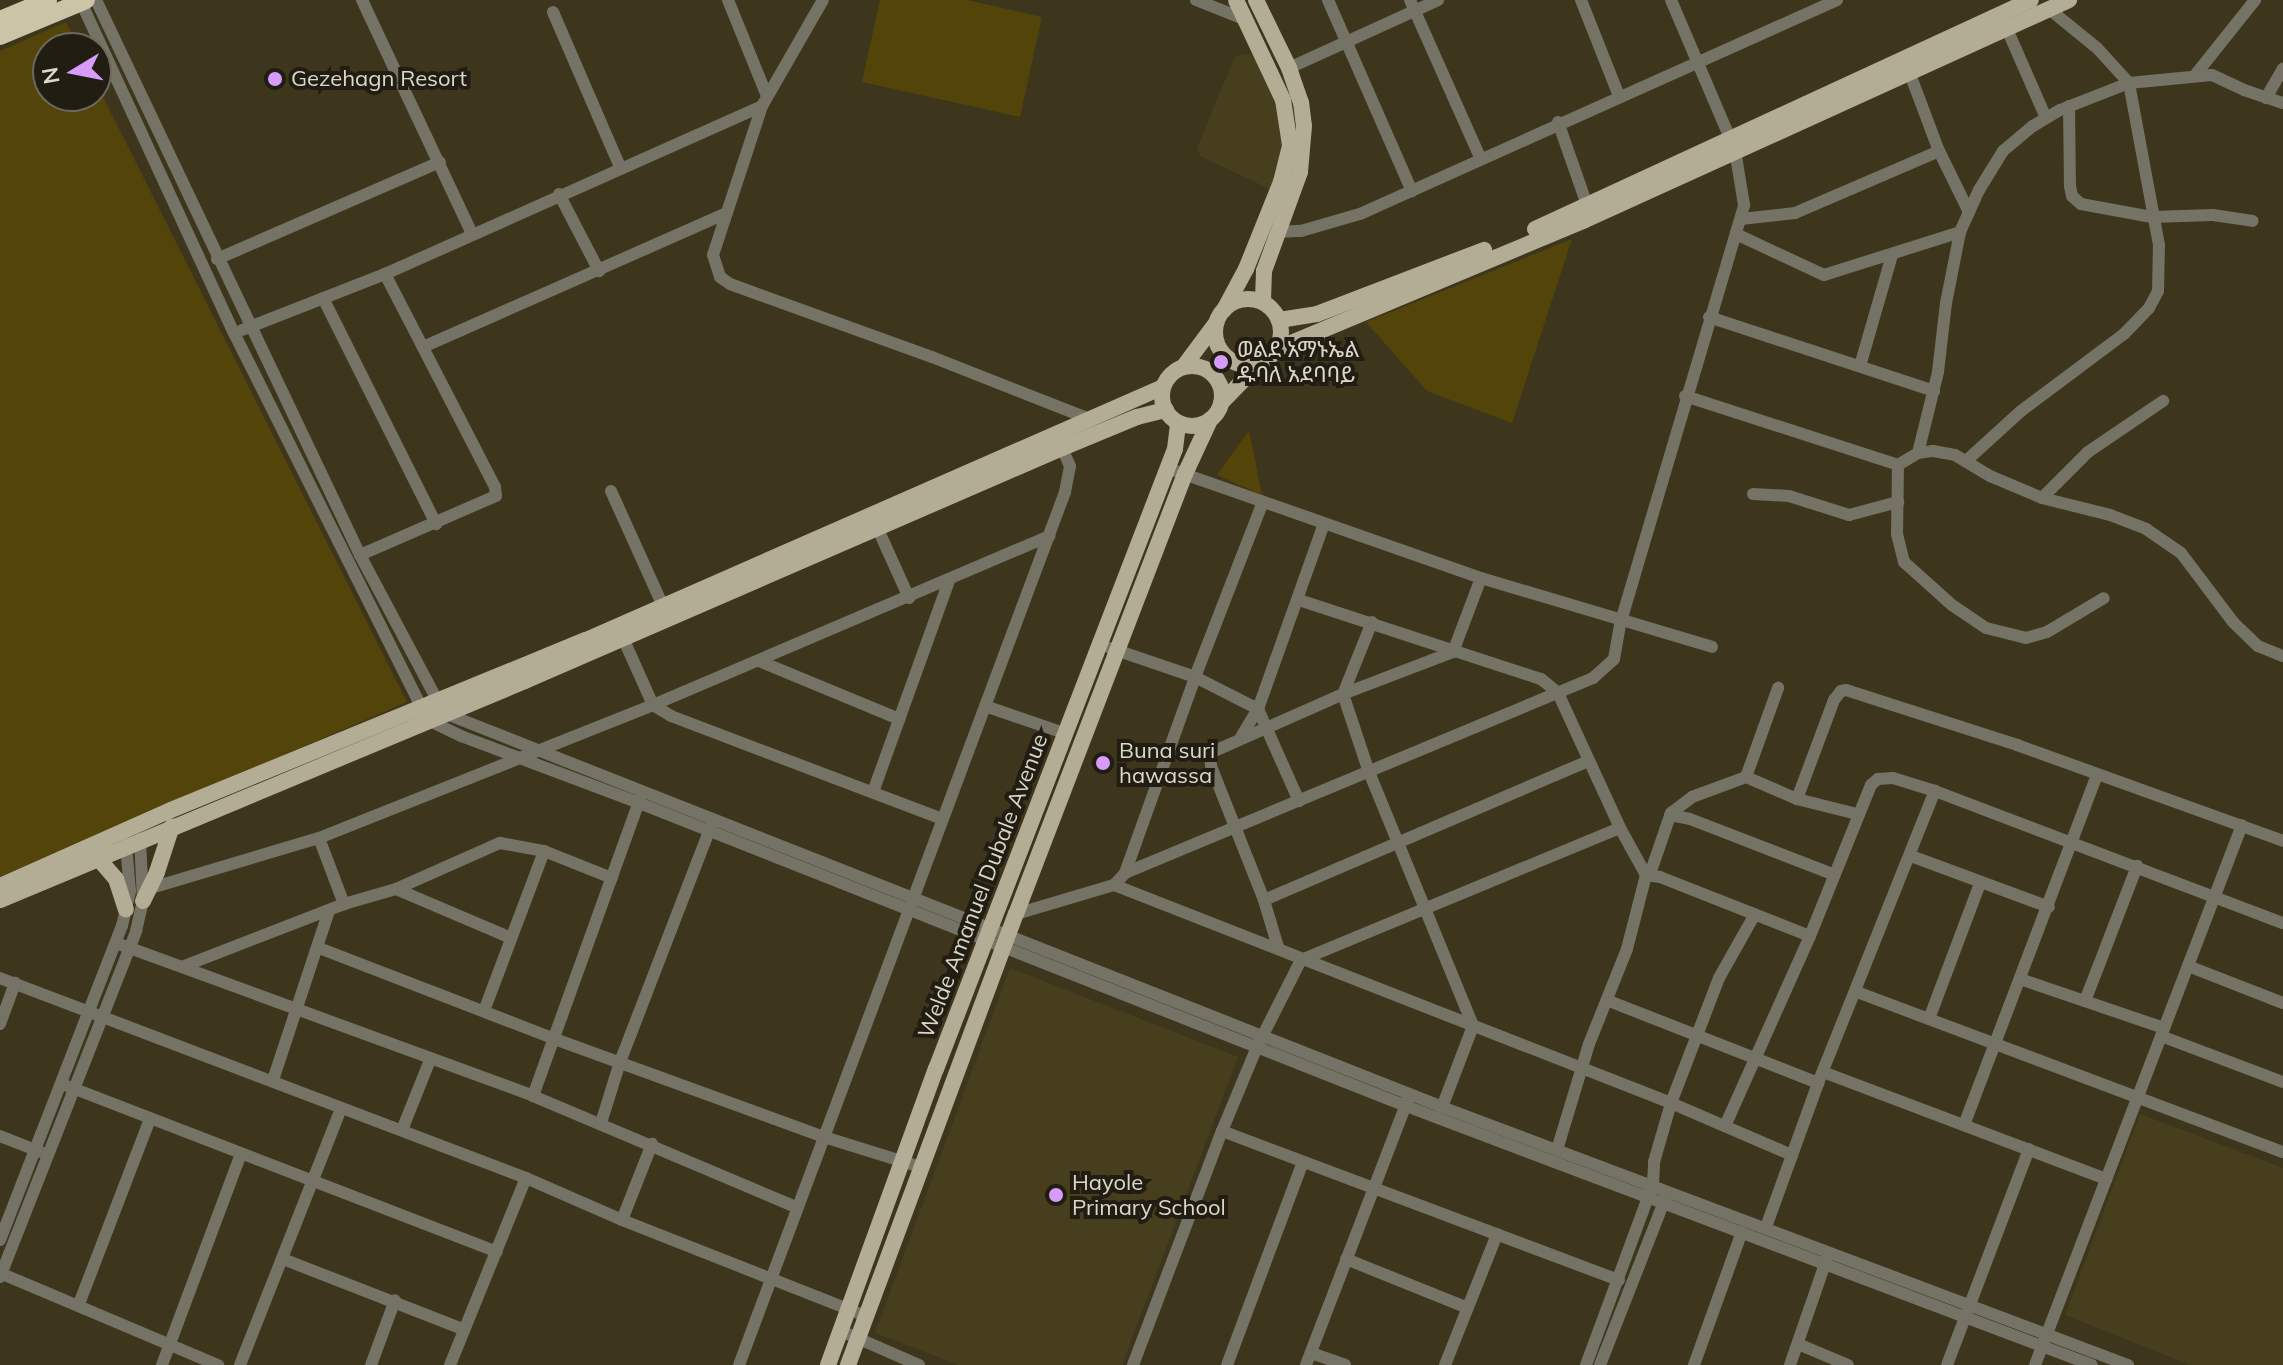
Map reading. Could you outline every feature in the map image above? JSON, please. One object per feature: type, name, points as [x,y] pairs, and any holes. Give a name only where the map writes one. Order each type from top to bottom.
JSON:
[{"type":"highway","points":[[0,20],[48,0]]},
{"type":"highway","points":[[0,36],[86,1]]},
{"type":"main road","points":[[1236,0],[1244,19],[1301,102],[1304,150],[1294,192],[1262,279],[1263,302],[1279,320],[1281,338],[1277,349]]},
{"type":"main road","points":[[0,900],[433,712],[663,606],[1163,387],[1173,372],[1184,366],[1220,316],[1246,269],[1286,164],[1289,124],[1287,79],[1256,0]]},
{"type":"main road","points":[[997,939],[1016,914],[1047,809],[1117,651],[1185,474],[1221,403],[1259,364],[1277,349],[1585,213],[2031,0]]},
{"type":"main road","points":[[1732,144],[1910,74],[2069,0]]},
{"type":"main road","points":[[1279,320],[1317,314],[1585,213]]},
{"type":"main road","points":[[1259,364],[1235,363],[1225,356],[1215,335],[1220,316],[1244,299],[1263,302]]},
{"type":"main road","points":[[1184,366],[1208,370],[1221,391],[1221,403]]},
{"type":"main road","points":[[1163,387],[1166,410],[1178,423],[1200,425],[1210,420]]},
{"type":"main road","points":[[0,886],[171,810],[623,638],[1062,448],[1137,417],[1166,410]]},
{"type":"main road","name":"Welde Amanuel Dubale Avenue","points":[[828,1365],[913,1165],[1047,809],[1064,733],[1167,468],[1178,423]]},
{"type":"main road","points":[[147,895],[172,826]]},
{"type":"main road","points":[[97,857],[116,879],[126,909]]},
{"type":"main road","points":[[848,1365],[913,1165]]},
{"type":"street","points":[[362,0],[472,234]]},
{"type":"street","points":[[728,0],[764,101]]},
{"type":"street","points":[[823,0],[764,101],[713,255],[720,277],[730,284],[932,357],[1089,419]]},
{"type":"street","points":[[1196,0],[1244,19]]},
{"type":"street","points":[[1328,0],[1412,191]]},
{"type":"street","points":[[1287,79],[1412,5],[1438,0]]},
{"type":"street","points":[[1581,0],[1619,96]]},
{"type":"street","points":[[1125,873],[1558,693],[1606,668],[1614,659],[1621,621],[1685,396],[1741,219],[1743,188],[1732,144],[1671,0]]},
{"type":"street","points":[[1279,232],[1333,224],[1837,0]]},
{"type":"street","points":[[2196,74],[2255,0]]},
{"type":"street","points":[[86,1],[217,259],[433,712],[537,752],[711,827],[1408,1100],[1651,1190]]},
{"type":"street","points":[[86,1],[234,333],[433,712],[461,736],[640,798]]},
{"type":"street","points":[[1412,5],[1480,157]]},
{"type":"street","points":[[1966,461],[2021,411],[2124,334],[2149,308],[2158,291],[2161,262],[2129,83],[2097,48],[2049,9]]},
{"type":"street","points":[[553,12],[620,167]]},
{"type":"street","points":[[2007,29],[2046,118]]},
{"type":"street","points":[[2266,98],[2277,73],[2283,68]]},
{"type":"street","points":[[1910,74],[1939,151],[1969,212]]},
{"type":"street","points":[[1918,453],[1934,391],[1960,232],[2003,151],[2046,118],[2129,83],[2196,74],[2212,75],[2283,103]]},
{"type":"street","points":[[234,333],[385,274],[764,101]]},
{"type":"street","points":[[2069,106],[2072,196],[2081,204],[2152,217],[2213,215],[2253,221]]},
{"type":"street","points":[[1558,122],[1585,213]]},
{"type":"street","points":[[1741,219],[1795,213],[1939,151]]},
{"type":"street","points":[[217,259],[440,162]]},
{"type":"street","points":[[559,194],[599,271]]},
{"type":"street","points":[[423,347],[725,214]]},
{"type":"street","points":[[1736,234],[1824,275],[1960,232]]},
{"type":"street","points":[[1860,366],[1892,255]]},
{"type":"street","points":[[360,555],[496,496],[495,487],[385,274]]},
{"type":"street","points":[[323,298],[436,524]]},
{"type":"street","points":[[1709,317],[1934,391]]},
{"type":"street","points":[[1685,396],[1898,465],[1918,453],[1933,451],[1966,461],[1990,476],[2042,498],[2110,515],[2146,529],[2181,553],[2233,622],[2258,646],[2283,656]]},
{"type":"street","points":[[2042,498],[2088,452],[2163,401]]},
{"type":"street","points":[[739,1365],[1049,536],[1069,476],[1070,466],[1062,448]]},
{"type":"street","points":[[1898,465],[1897,534],[1904,562],[1952,605],[1986,628],[2026,638],[2047,632],[2104,598]]},
{"type":"street","points":[[1167,468],[1481,578],[1712,647]]},
{"type":"street","points":[[611,491],[663,606]]},
{"type":"street","points":[[1753,494],[1789,496],[1849,515],[1898,502]]},
{"type":"street","points":[[1016,914],[1114,885],[1125,873],[1195,677],[1263,502]]},
{"type":"street","points":[[1241,737],[1258,709],[1324,524]]},
{"type":"street","points":[[877,527],[909,598]]},
{"type":"street","points":[[147,895],[319,838],[537,752],[909,598],[1049,536]]},
{"type":"street","points":[[1278,947],[1264,900],[1211,766],[1210,753],[1266,726],[1453,652],[1481,578]]},
{"type":"street","points":[[873,792],[949,581]]},
{"type":"street","points":[[1299,600],[1372,622],[1453,652],[1528,672],[1558,693],[1620,828],[1648,874],[1810,936]]},
{"type":"street","points":[[1372,622],[1343,694],[1369,772],[1473,1026],[1442,1107]]},
{"type":"street","points":[[623,638],[653,705],[686,722],[942,819]]},
{"type":"street","points":[[1100,645],[1195,677],[1258,709],[1299,801]]},
{"type":"street","points":[[759,661],[899,719]]},
{"type":"street","points":[[1746,777],[1778,688]]},
{"type":"street","points":[[1797,799],[1834,700],[1841,691],[1846,690],[2097,774],[2283,841]]},
{"type":"street","points":[[985,706],[1064,733]]},
{"type":"street","points":[[1264,900],[1397,840],[1589,761]]},
{"type":"street","points":[[1964,1125],[2097,774]]},
{"type":"street","points":[[1557,1150],[1581,1069],[1609,1001],[1648,874],[1670,815],[1692,797],[1746,777],[1797,799],[1857,814]]},
{"type":"street","points":[[1725,1126],[1810,936],[1857,814],[1871,785],[1878,779],[1906,779],[2283,923]]},
{"type":"street","points":[[1766,1227],[1821,1078],[1935,791]]},
{"type":"street","points":[[533,1096],[640,798]]},
{"type":"street","points":[[1670,815],[1690,819],[1835,875]]},
{"type":"street","points":[[2035,1365],[2242,825]]},
{"type":"street","points":[[601,1123],[620,1062],[711,827]]},
{"type":"street","points":[[1134,1365],[1222,1131],[1260,1042],[1301,960],[1620,828]]},
{"type":"street","points":[[319,838],[344,904]]},
{"type":"street","points":[[133,842],[147,895],[102,1017],[68,1086],[42,1152],[0,1274],[79,1304],[218,1365]]},
{"type":"street","points":[[68,1086],[88,1013],[126,909],[133,842]]},
{"type":"street","points":[[184,966],[344,904],[396,889],[500,843],[544,851],[612,878]]},
{"type":"street","points":[[484,1011],[544,851]]},
{"type":"street","points":[[1911,856],[2049,907]]},
{"type":"street","points":[[2085,1001],[2137,866]]},
{"type":"street","points":[[1929,1019],[1980,883]]},
{"type":"street","points":[[1114,885],[1671,1103],[1792,1155]]},
{"type":"street","points":[[396,889],[511,938]]},
{"type":"street","points":[[273,1080],[329,911]]},
{"type":"street","points":[[1586,1365],[1651,1190],[1654,1162],[1671,1103],[1719,978],[1755,914]]},
{"type":"street","points":[[116,943],[533,1096],[796,1207]]},
{"type":"street","points":[[319,948],[552,1038],[824,1137],[913,1165]]},
{"type":"street","points":[[2188,966],[2283,1003]]},
{"type":"street","points":[[0,978],[526,1178],[622,1220],[866,1316]]},
{"type":"street","points":[[2020,979],[2085,1001],[2283,1082]]},
{"type":"street","points":[[0,1024],[15,983]]},
{"type":"street","points":[[1857,992],[2283,1152]]},
{"type":"street","points":[[1609,1001],[1756,1059],[1964,1125],[2106,1179]]},
{"type":"street","points":[[402,1130],[430,1060]]},
{"type":"street","points":[[68,1086],[497,1252]]},
{"type":"street","points":[[1408,1100],[1442,1107],[1557,1150],[1742,1232],[1828,1257]]},
{"type":"street","points":[[1345,1365],[1309,1359],[1408,1100]]},
{"type":"street","points":[[240,1365],[341,1108]]},
{"type":"street","points":[[79,1304],[150,1119]]},
{"type":"street","points":[[1222,1131],[1302,1164],[1619,1280]]},
{"type":"street","points":[[0,1136],[42,1152]]},
{"type":"street","points":[[622,1220],[652,1144]]},
{"type":"street","points":[[1947,1365],[1970,1312],[2029,1149]]},
{"type":"street","points":[[0,1240],[42,1152]]},
{"type":"street","points":[[162,1365],[241,1154]]},
{"type":"street","points":[[1227,1365],[1302,1164]]},
{"type":"street","points":[[450,1365],[526,1178]]},
{"type":"street","points":[[1666,1196],[1766,1227],[1828,1257],[1970,1312],[2045,1340],[2128,1365]]},
{"type":"street","points":[[1600,1365],[1666,1196]]},
{"type":"street","points":[[1694,1365],[1742,1232]]},
{"type":"street","points":[[1445,1365],[1497,1234]]},
{"type":"street","points":[[1790,1365],[1828,1257]]},
{"type":"street","points":[[283,1259],[463,1329]]},
{"type":"street","points":[[1346,1259],[1468,1308]]},
{"type":"street","points":[[371,1365],[395,1300]]},
{"type":"street","points":[[841,1331],[919,1365]]},
{"type":"street","points":[[2045,1340],[2092,1365]]},
{"type":"street","points":[[1798,1344],[1848,1365]]},
{"type":"shaded area","points":[[880,0],[967,0],[1042,17],[1020,117],[862,82]]},
{"type":"shaded area","points":[[66,22],[71,32],[43,32]]},
{"type":"shaded area","points":[[32,37],[32,112],[111,112],[407,702],[0,877],[0,51]]},
{"type":"shaded area","points":[[1257,55],[1285,126],[1274,191],[1200,156],[1197,148],[1235,56]]},
{"type":"shaded area","points":[[1572,239],[1512,423],[1427,391],[1366,322]]},
{"type":"shaded area","points":[[1249,430],[1262,495],[1217,475]]},
{"type":"shaded area","name":"Hayole Primary School","points":[[1010,968],[1238,1057],[1122,1365],[959,1365],[875,1333]]},
{"type":"shaded area","points":[[2140,1114],[2283,1168],[2283,1365],[2190,1365],[2065,1315]]},
{"type":"place","name":"Gezehagn Resort","points":[[275,79]]},
{"type":"place","name":"ወልደ አማኑኤል ዱባለ አደባባይ","points":[[1221,362]]},
{"type":"place","name":"Buna suri hawassa","points":[[1103,763]]},
{"type":"place","name":"Hayole Primary School","points":[[1056,1195]]}]
